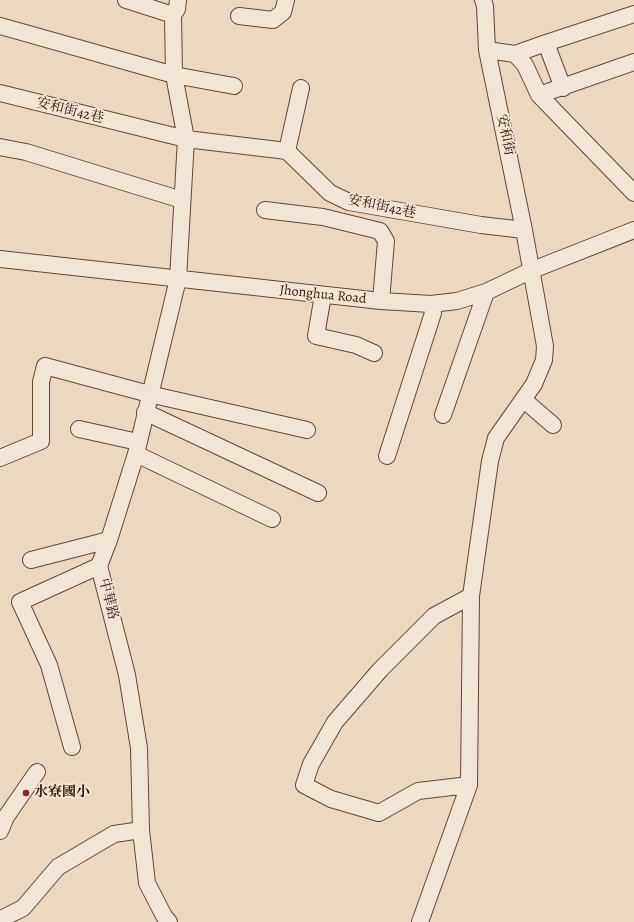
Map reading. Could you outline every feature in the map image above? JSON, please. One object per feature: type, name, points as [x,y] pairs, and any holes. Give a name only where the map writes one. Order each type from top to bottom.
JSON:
[{"type":"street","points":[[126,0],[173,15]]},
{"type":"street","points":[[178,0],[177,9],[173,15],[174,75],[186,140],[178,279]]},
{"type":"street","points":[[239,16],[273,20],[283,12],[286,0]]},
{"type":"street","name":"安和街","points":[[420,922],[469,785],[471,596],[490,461],[496,438],[534,384],[544,360],[545,346],[530,271],[524,230],[487,50],[485,6],[483,0]]},
{"type":"street","points":[[487,50],[515,54],[634,14]]},
{"type":"street","points":[[0,26],[174,75],[234,86]]},
{"type":"street","points":[[546,43],[563,88]]},
{"type":"street","points":[[515,54],[525,65],[539,95],[628,177],[634,193]]},
{"type":"street","points":[[539,95],[563,88],[634,62]]},
{"type":"street","points":[[287,151],[301,88]]},
{"type":"street","name":"安和街42巷","points":[[0,93],[186,140],[287,151],[330,193],[349,202],[481,225],[524,230]]},
{"type":"street","points":[[0,147],[26,152],[182,200]]},
{"type":"street","points":[[323,217],[330,193]]},
{"type":"street","name":"安和街42巷","points":[[265,210],[323,217],[380,231],[386,241],[381,301]]},
{"type":"street","name":"Jhonghua Road","points":[[0,259],[323,295],[431,304],[457,301],[486,292],[530,271],[634,230]]},
{"type":"street","name":"中華路","points":[[169,922],[164,916],[147,883],[141,830],[139,748],[127,675],[99,566],[109,540],[137,448],[178,279]]},
{"type":"street","points":[[443,415],[486,292]]},
{"type":"street","points":[[323,295],[316,336],[356,345],[374,352]]},
{"type":"street","points":[[387,456],[433,313],[431,304]]},
{"type":"street","points":[[0,458],[41,441],[41,382],[45,366],[149,394],[307,430]]},
{"type":"street","points":[[524,400],[553,425]]},
{"type":"street","points":[[145,412],[318,493]]},
{"type":"street","points":[[79,429],[137,448],[272,519]]},
{"type":"street","points":[[31,560],[109,540]]},
{"type":"street","points":[[72,747],[49,665],[20,602],[99,566]]},
{"type":"street","points":[[469,785],[418,791],[378,813],[332,799],[304,785],[311,764],[335,722],[380,670],[434,616],[471,596]]},
{"type":"street","points":[[0,831],[6,817],[37,772]]},
{"type":"street","points":[[0,918],[23,908],[58,867],[114,834],[141,830]]},
{"type":"place","name":"水寮國小","points":[[26,793]]}]
